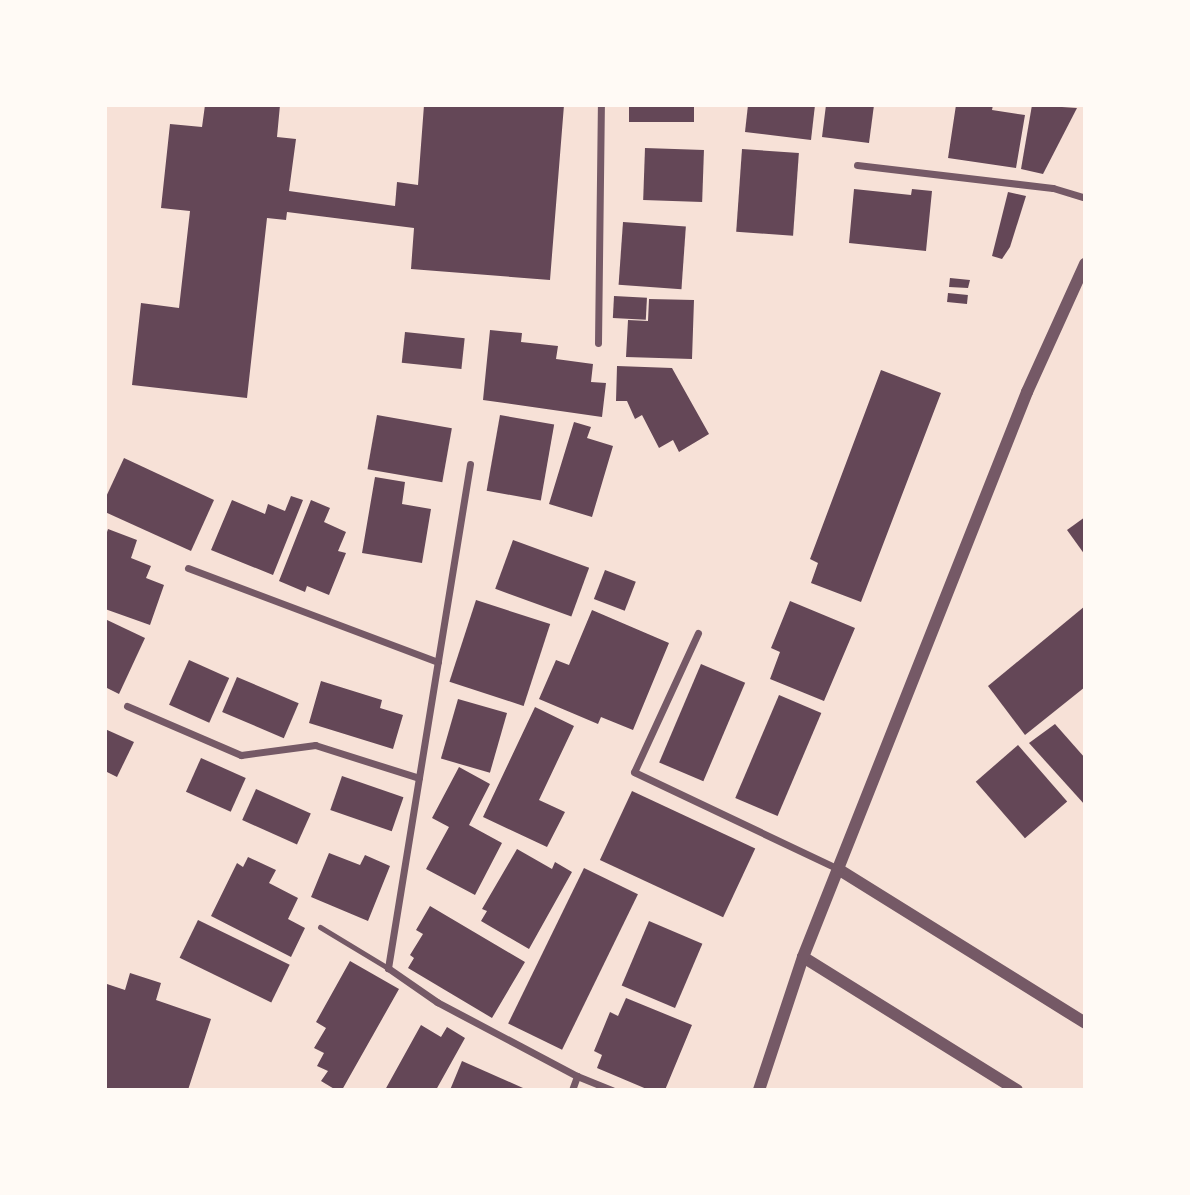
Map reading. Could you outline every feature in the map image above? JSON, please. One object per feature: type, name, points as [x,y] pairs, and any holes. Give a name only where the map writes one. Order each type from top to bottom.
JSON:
[{"type":"street","points":[[598,343],[601,105]]},
{"type":"street","points":[[857,165],[1053,188],[1085,198]]},
{"type":"street","points":[[759,1090],[803,957],[1027,392],[1085,264]]},
{"type":"street","points":[[470,464],[387,968],[437,1002],[577,1076],[612,1090]]},
{"type":"street","points":[[188,568],[438,662]]},
{"type":"street","points":[[698,633],[634,772],[838,869],[1085,1023]]},
{"type":"street","points":[[127,706],[241,755],[315,745],[419,778]]},
{"type":"street","points":[[803,957],[1017,1090]]},
{"type":"street","points":[[572,1090],[577,1076]]},
{"type":"lane","points":[[320,927],[387,968]]},
{"type":"building","points":[[205,105],[280,105],[277,137],[296,139],[289,191],[395,206],[397,182],[418,185],[424,105],[564,105],[550,280],[411,269],[414,228],[287,212],[286,220],[267,218],[247,398],[132,385],[141,303],[179,308],[190,211],[161,208],[170,124],[202,127]]},
{"type":"building","points":[[629,105],[694,105],[694,122],[629,122]]},
{"type":"building","points":[[748,105],[815,105],[811,140],[745,132]]},
{"type":"building","points":[[826,105],[874,105],[869,143],[822,137]]},
{"type":"building","points":[[956,105],[993,105],[992,110],[1025,115],[1016,168],[948,158]]},
{"type":"building","points":[[1032,105],[1077,108],[1043,174],[1021,169]]},
{"type":"building","points":[[645,148],[704,150],[702,202],[643,200]]},
{"type":"building","points":[[742,149],[799,153],[793,236],[736,232]]},
{"type":"building","points":[[854,189],[911,195],[912,189],[932,191],[926,251],[849,243]]},
{"type":"building","points":[[1008,192],[1026,196],[1010,247],[1002,259],[992,256]]},
{"type":"building","points":[[623,222],[686,226],[681,289],[619,285]]},
{"type":"building","points":[[950,278],[970,280],[968,288],[949,287]]},
{"type":"building","points":[[948,293],[968,295],[967,304],[947,302]]},
{"type":"building","points":[[614,296],[647,298],[646,320],[613,318]]},
{"type":"building","points":[[649,299],[694,300],[692,359],[626,357],[628,320],[648,321]]},
{"type":"building","points":[[490,330],[522,333],[521,342],[558,346],[556,359],[593,364],[591,382],[606,383],[602,417],[483,400]]},
{"type":"building","points":[[405,332],[465,338],[461,369],[402,363]]},
{"type":"building","points":[[617,366],[672,368],[709,434],[679,452],[673,440],[659,448],[642,415],[635,419],[627,401],[616,401]]},
{"type":"building","points":[[881,370],[941,393],[861,602],[811,583],[818,563],[810,559]]},
{"type":"building","points":[[377,415],[452,428],[442,482],[367,469]]},
{"type":"building","points":[[500,415],[554,425],[541,500],[487,491]]},
{"type":"building","points":[[574,422],[591,427],[587,438],[613,446],[592,517],[549,504]]},
{"type":"building","points":[[124,458],[214,500],[191,551],[105,512],[105,499]]},
{"type":"building","points":[[375,477],[405,482],[402,504],[431,509],[422,563],[362,553]]},
{"type":"building","points":[[291,496],[303,500],[273,575],[211,550],[232,500],[265,514],[268,504],[285,511]]},
{"type":"building","points":[[311,500],[330,508],[324,522],[346,532],[338,551],[346,553],[329,595],[307,586],[305,592],[279,581]]},
{"type":"building","points":[[1085,517],[1085,555],[1067,530]]},
{"type":"building","points":[[108,529],[137,540],[131,558],[151,566],[146,578],[164,585],[150,625],[105,609],[105,538]]},
{"type":"building","points":[[513,540],[589,568],[571,617],[495,589]]},
{"type":"building","points":[[605,570],[636,582],[625,611],[594,599]]},
{"type":"building","points":[[476,600],[550,624],[524,706],[449,682]]},
{"type":"building","points":[[790,601],[855,628],[824,701],[770,679],[780,652],[771,648]]},
{"type":"building","points":[[1085,606],[1085,687],[1025,735],[988,686]]},
{"type":"building","points":[[592,610],[669,643],[633,730],[601,717],[598,724],[539,699],[556,660],[569,665]]},
{"type":"building","points":[[105,619],[145,638],[119,694],[105,687]]},
{"type":"building","points":[[189,660],[229,678],[209,723],[169,705]]},
{"type":"building","points":[[701,664],[745,683],[703,781],[659,762]]},
{"type":"building","points":[[237,677],[299,703],[284,738],[222,712]]},
{"type":"building","points":[[321,681],[382,700],[380,708],[403,715],[393,749],[309,723]]},
{"type":"building","points":[[779,695],[821,713],[778,816],[735,798]]},
{"type":"building","points":[[458,699],[507,713],[490,773],[441,759]]},
{"type":"building","points":[[535,707],[574,726],[539,800],[565,812],[547,847],[483,817]]},
{"type":"building","points":[[1055,724],[1085,758],[1085,805],[1029,743]]},
{"type":"building","points":[[105,729],[134,742],[117,777],[105,771]]},
{"type":"building","points":[[1018,745],[1067,802],[1025,838],[976,782]]},
{"type":"building","points":[[201,758],[246,778],[231,812],[186,792]]},
{"type":"building","points":[[459,767],[490,784],[469,825],[502,843],[475,895],[426,869],[449,827],[432,818]]},
{"type":"building","points":[[342,776],[403,797],[392,831],[330,810]]},
{"type":"building","points":[[256,789],[311,813],[297,844],[242,820]]},
{"type":"building","points":[[632,791],[755,848],[723,917],[600,860]]},
{"type":"building","points":[[517,849],[552,869],[555,862],[572,872],[529,949],[481,921],[487,911],[482,909]]},
{"type":"building","points":[[329,853],[360,865],[365,855],[390,866],[368,921],[311,897]]},
{"type":"building","points":[[248,857],[276,870],[269,883],[298,898],[288,919],[305,928],[291,957],[211,916],[237,863],[243,867]]},
{"type":"building","points":[[584,868],[638,894],[562,1050],[508,1023]]},
{"type":"building","points":[[430,906],[525,962],[492,1018],[408,968],[414,958],[410,955],[423,934],[416,930]]},
{"type":"building","points":[[198,920],[290,965],[271,1002],[180,958]]},
{"type":"building","points":[[649,921],[702,944],[675,1008],[622,985]]},
{"type":"building","points":[[350,961],[399,989],[342,1090],[336,1090],[321,1081],[328,1071],[317,1066],[324,1053],[314,1048],[326,1028],[316,1022]]},
{"type":"building","points":[[130,973],[161,983],[156,1000],[211,1019],[188,1090],[105,1090],[105,991],[107,984],[125,990]]},
{"type":"building","points":[[626,998],[692,1025],[665,1090],[649,1090],[597,1068],[602,1055],[594,1051],[610,1012],[618,1016]]},
{"type":"building","points":[[421,1025],[441,1037],[447,1027],[465,1038],[436,1090],[385,1090]]},
{"type":"building","points":[[462,1061],[523,1088],[450,1090]]}]
